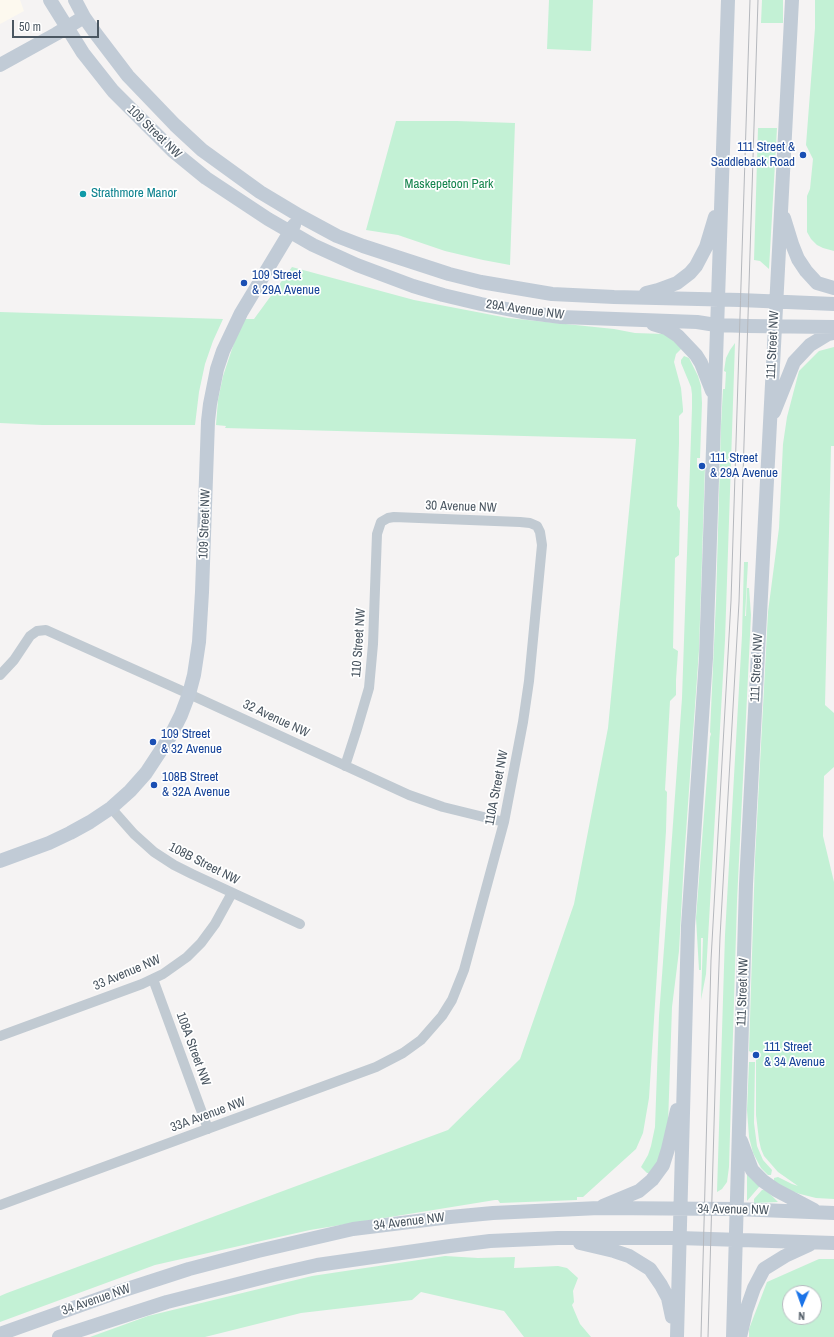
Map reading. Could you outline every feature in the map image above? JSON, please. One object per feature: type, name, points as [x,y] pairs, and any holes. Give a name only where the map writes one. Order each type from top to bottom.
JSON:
[{"type":"main road","name":"109 Street NW","points":[[50,0],[83,53],[113,91],[173,150],[195,169],[226,192],[290,232]]},
{"type":"main road","name":"109 Street NW","points":[[0,861],[49,843],[70,833],[111,808],[146,774],[175,728],[189,694],[196,667],[199,642],[208,421],[216,376],[223,351],[237,320],[300,216],[260,192],[228,170],[202,150],[175,125],[128,76],[113,58],[84,17],[75,0]]},
{"type":"main road","points":[[676,1337],[690,898],[706,658],[728,0]]},
{"type":"main road","name":"111 Street NW","points":[[733,1337],[746,884],[775,302],[792,0]]},
{"type":"main road","points":[[0,65],[84,17]]},
{"type":"main road","points":[[614,297],[641,294],[658,290],[677,283],[690,273],[700,260],[706,246],[721,195]]},
{"type":"main road","points":[[781,208],[798,259],[806,271],[817,282],[834,288]]},
{"type":"main road","name":"29A Avenue NW","points":[[300,216],[338,236],[421,266],[481,282],[540,292],[566,295],[614,297],[717,299],[834,304]]},
{"type":"main road","name":"29A Avenue NW","points":[[290,232],[335,256],[413,286],[474,302],[522,312],[646,321],[697,322],[716,325],[834,327]]},
{"type":"main road","points":[[646,321],[669,330],[688,346],[701,363],[714,396]]},
{"type":"main road","points":[[770,424],[794,362],[810,345],[828,334],[834,333]]},
{"type":"main road","points":[[599,1208],[639,1191],[652,1180],[663,1165],[675,1121],[685,1057]]},
{"type":"main road","points":[[739,1134],[752,1170],[763,1181],[776,1190],[818,1212]]},
{"type":"main road","name":"34 Avenue NW","points":[[0,1334],[118,1292],[189,1269],[343,1231],[457,1216],[599,1208],[736,1209],[834,1213]]},
{"type":"main road","points":[[558,1238],[614,1251],[629,1256],[650,1268],[668,1298],[676,1337]]},
{"type":"main road","name":"34 Avenue NW","points":[[59,1337],[166,1302],[316,1265],[456,1245],[490,1241],[558,1238],[679,1238],[834,1243]]},
{"type":"main road","points":[[740,1337],[746,1311],[754,1288],[764,1269],[785,1256],[816,1243]]},
{"type":"street","name":"30 Avenue NW","points":[[384,520],[394,517],[520,522],[530,523],[537,526]]},
{"type":"street","name":"110 Street NW","points":[[345,766],[369,688],[373,644],[377,534],[381,522],[384,520]]},
{"type":"street","name":"110A Street NW","points":[[421,1040],[442,1016],[452,1000],[459,984],[504,822],[523,722],[529,681],[542,545],[540,532],[537,526]]},
{"type":"street","name":"32 Avenue NW","points":[[0,675],[14,660],[30,636],[41,629],[52,632],[429,803],[504,822]]},
{"type":"street","name":"108B Street NW","points":[[111,808],[134,834],[166,860],[192,874],[300,924]]},
{"type":"street","name":"33 Avenue NW","points":[[0,1036],[153,979],[172,969],[200,944],[215,924],[232,893]]},
{"type":"street","name":"108A Street NW","points":[[153,979],[208,1129]]},
{"type":"street","name":"33A Avenue NW","points":[[0,1205],[376,1067],[403,1053],[421,1040]]},
{"type":"shaded area","points":[[0,0],[20,0],[24,11],[0,24]]},
{"type":"green space","points":[[549,0],[593,0],[591,51],[547,49]]},
{"type":"green space","points":[[762,0],[783,0],[783,23],[761,23]]},
{"type":"green space","points":[[815,0],[834,0],[834,251],[817,245],[807,232],[807,196],[810,189],[813,159],[806,145],[815,28]]},
{"type":"green space","name":"Maskepetoon Park","points":[[396,121],[515,123],[510,265],[445,251],[398,235],[366,230]]},
{"type":"green space","points":[[758,128],[777,128],[769,269],[760,261],[754,260]]},
{"type":"green space","points":[[292,267],[414,300],[508,318],[614,329],[635,333],[664,334],[682,348],[676,354],[674,362],[681,388],[683,409],[683,412],[679,416],[677,506],[680,511],[679,555],[675,558],[673,648],[678,651],[676,695],[670,701],[665,790],[667,792],[666,831],[649,1098],[643,1133],[636,1149],[583,1197],[577,1197],[577,1200],[500,1203],[498,1200],[495,1200],[310,1230],[155,1265],[0,1322],[0,1296],[7,1293],[448,1130],[520,1059],[574,904],[608,728],[636,439],[225,428],[226,426],[216,425],[218,400],[223,376],[236,337],[245,319],[254,319]]},
{"type":"green space","points":[[0,312],[223,319],[205,364],[199,392],[195,425],[42,425],[0,423]]},
{"type":"green space","points":[[735,343],[725,640],[706,974],[701,1000],[703,938],[701,938],[701,970],[699,970],[696,918],[711,734],[721,425],[723,389],[725,389],[726,372],[724,371],[726,358]]},
{"type":"green space","points":[[834,347],[834,446],[831,446],[825,705],[834,713],[834,767],[824,776],[823,836],[834,882],[834,1199],[816,1198],[800,1194],[788,1190],[774,1182],[774,1178],[778,1177],[798,1186],[778,1172],[764,1156],[761,1149],[756,1115],[756,1055],[749,1051],[755,859],[768,612],[779,528],[783,444],[787,417],[799,371],[819,351]]},
{"type":"green space","points":[[684,356],[689,358],[698,376],[701,386],[702,403],[700,458],[697,458],[697,465],[705,466],[699,650],[679,951],[672,1007],[668,1124],[662,1153],[651,1173],[647,1173],[641,1167],[648,1155],[655,1127],[659,1016],[682,698],[692,408],[691,387],[681,363]]},
{"type":"green space","points":[[744,562],[748,562],[745,616],[747,588],[749,588],[751,615],[737,901],[729,1167],[727,1182],[722,1189],[717,1192],[725,935],[742,635]]},
{"type":"green space","points":[[749,1062],[755,1062],[754,1123],[757,1146],[763,1160],[772,1170],[771,1175],[768,1175],[761,1168],[753,1153],[749,1137],[747,1110]]},
{"type":"green space","points":[[747,1173],[760,1184],[747,1201]]},
{"type":"green space","points":[[762,1190],[766,1190],[778,1202],[754,1203],[754,1199]]},
{"type":"green space","points":[[445,1256],[478,1258],[515,1257],[514,1268],[558,1266],[567,1268],[578,1278],[573,1291],[574,1302],[572,1305],[580,1324],[591,1337],[524,1337],[504,1311],[421,1292],[412,1300],[301,1313],[205,1337],[90,1337],[148,1316],[312,1276]]},
{"type":"green space","points":[[819,1259],[834,1259],[834,1337],[749,1337],[749,1329],[767,1282]]},
{"type":"tram line","points":[[701,1337],[711,960],[731,601],[750,0]]},
{"type":"tram line","points":[[708,1337],[720,937],[739,602],[758,0]]},
{"type":"place","name":"111 Street & Saddleback Road","points":[[803,155]]},
{"type":"place","name":"Strathmore Manor","points":[[83,194]]},
{"type":"place","name":"109 Street & 29A Avenue","points":[[244,283]]},
{"type":"place","name":"111 Street & 29A Avenue","points":[[702,466]]},
{"type":"place","name":"109 Street & 32 Avenue","points":[[153,742]]},
{"type":"place","name":"108B Street & 32A Avenue","points":[[154,785]]},
{"type":"place","name":"111 Street & 34 Avenue","points":[[756,1055]]}]
